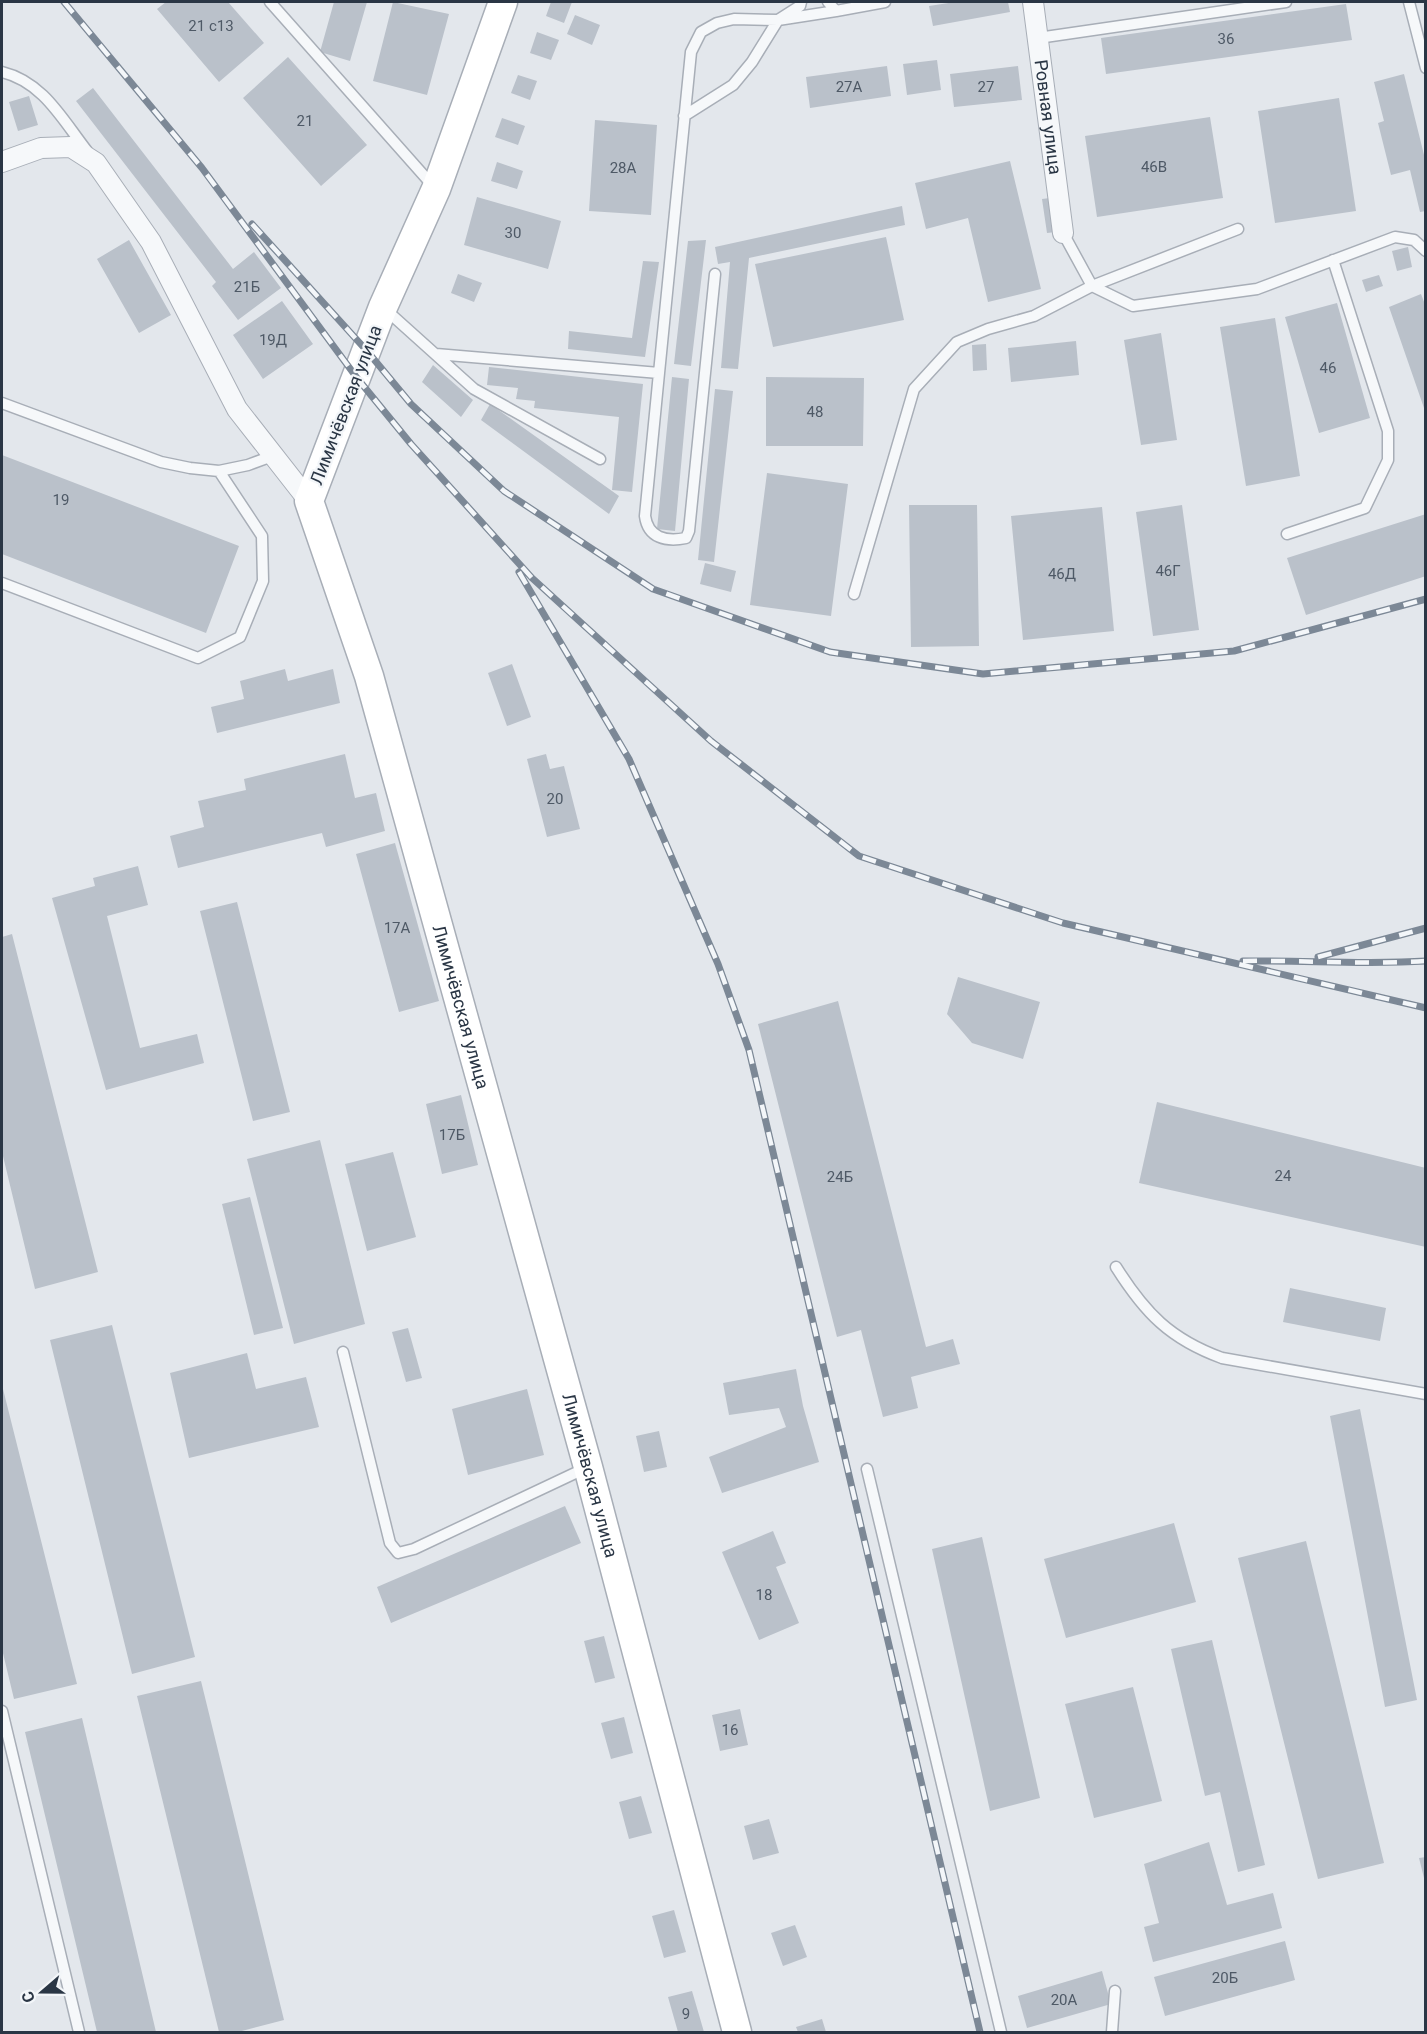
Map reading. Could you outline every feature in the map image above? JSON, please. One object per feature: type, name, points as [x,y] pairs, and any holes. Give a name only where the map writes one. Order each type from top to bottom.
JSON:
[{"type":"main road","name":"Лимичёвская улица","points":[[503,2],[436,189],[383,307],[309,501],[369,676],[588,1467],[737,2032]]},
{"type":"street","name":"Ровная улица","points":[[1033,2],[1063,233]]},
{"type":"street","points":[[2,162],[41,148],[71,147],[96,163],[152,242],[237,409],[309,501]]},
{"type":"lane","points":[[270,2],[436,189]]},
{"type":"lane","points":[[684,116],[733,85],[752,62],[778,20],[800,6],[801,2]]},
{"type":"lane","points":[[828,2],[836,11]]},
{"type":"lane","points":[[715,274],[689,531],[686,538],[675,540],[656,536],[647,528],[645,516],[691,52],[701,32],[717,23],[734,19],[778,20],[885,2]]},
{"type":"lane","points":[[1038,38],[1286,2]]},
{"type":"lane","points":[[1409,2],[1421,31],[1425,68]]},
{"type":"lane","points":[[2,72],[17,76],[39,88],[96,163]]},
{"type":"lane","points":[[854,594],[914,389],[957,342],[988,329],[1034,316],[1092,286],[1238,229]]},
{"type":"lane","points":[[1063,233],[1092,286],[1132,306],[1257,289],[1395,237],[1414,240],[1425,251]]},
{"type":"lane","points":[[1287,534],[1365,508],[1388,460],[1388,431],[1333,260]]},
{"type":"lane","points":[[383,307],[474,389],[600,459]]},
{"type":"lane","points":[[436,354],[658,373]]},
{"type":"lane","points":[[2,403],[161,462],[219,471],[248,465],[275,455]]},
{"type":"lane","points":[[2,583],[198,658],[240,637],[263,581],[262,536],[219,471]]},
{"type":"lane","points":[[1116,1267],[1144,1307],[1158,1322],[1192,1347],[1222,1358],[1425,1394]]},
{"type":"lane","points":[[343,1352],[390,1544],[398,1553],[414,1549],[588,1467]]},
{"type":"lane","points":[[867,1469],[1001,2032]]},
{"type":"lane","points":[[2,1711],[80,2032]]},
{"type":"lane","points":[[1112,2032],[1115,1991]]},
{"type":"building","points":[[166,2],[228,2],[264,43],[219,82],[157,9]]},
{"type":"building","points":[[334,2],[367,2],[350,61],[320,52]]},
{"type":"building","points":[[393,2],[449,14],[427,95],[373,81]]},
{"type":"building","points":[[551,2],[572,2],[564,23],[546,16]]},
{"type":"building","points":[[955,2],[1008,2],[1010,12],[933,26],[929,6]]},
{"type":"building","points":[[1346,4],[1352,40],[1106,74],[1101,38]]},
{"type":"building","points":[[575,15],[600,25],[592,45],[567,34]]},
{"type":"building","points":[[537,32],[559,40],[551,60],[530,53]]},
{"type":"building","points":[[288,57],[367,145],[321,186],[243,98]]},
{"type":"building","points":[[937,60],[941,90],[907,95],[903,64]]},
{"type":"building","points":[[887,66],[891,96],[810,108],[806,77]]},
{"type":"building","points":[[1018,66],[1022,100],[954,107],[950,74]]},
{"type":"building","points":[[1404,74],[1426,163],[1426,211],[1420,212],[1410,170],[1391,175],[1378,123],[1384,121],[1374,82]]},
{"type":"building","points":[[518,75],[537,81],[530,100],[511,93]]},
{"type":"building","points":[[93,88],[233,269],[254,252],[281,288],[238,320],[212,286],[216,282],[76,101]]},
{"type":"building","points":[[29,96],[38,125],[18,131],[9,102]]},
{"type":"building","points":[[1339,98],[1356,211],[1275,223],[1258,111]]},
{"type":"building","points":[[1210,117],[1223,198],[1097,217],[1085,136]]},
{"type":"building","points":[[502,118],[525,126],[518,145],[495,137]]},
{"type":"building","points":[[595,120],[657,125],[651,215],[589,211]]},
{"type":"building","points":[[1010,161],[1041,289],[988,302],[968,218],[926,229],[915,183]]},
{"type":"building","points":[[497,162],[523,171],[517,189],[491,181]]},
{"type":"building","points":[[477,197],[561,221],[548,269],[464,245]]},
{"type":"building","points":[[1050,198],[1056,232],[1047,233],[1042,199]]},
{"type":"building","points":[[902,206],[905,225],[749,258],[738,369],[721,368],[730,262],[718,264],[715,247]]},
{"type":"building","points":[[886,237],[904,320],[773,347],[755,264]]},
{"type":"building","points":[[129,240],[171,315],[139,333],[97,259]]},
{"type":"building","points":[[706,240],[691,366],[674,364],[688,241]]},
{"type":"building","points":[[1408,247],[1412,267],[1397,271],[1392,251]]},
{"type":"building","points":[[643,261],[659,262],[645,357],[568,349],[569,331],[632,338]]},
{"type":"building","points":[[458,274],[482,283],[474,302],[451,293]]},
{"type":"building","points":[[1379,275],[1383,286],[1366,292],[1362,280]]},
{"type":"building","points":[[1421,294],[1426,307],[1424,408],[1389,307]]},
{"type":"building","points":[[282,301],[313,344],[263,379],[233,335]]},
{"type":"building","points":[[1337,303],[1370,418],[1319,433],[1285,317]]},
{"type":"building","points":[[1275,318],[1300,476],[1246,486],[1220,327]]},
{"type":"building","points":[[1161,333],[1177,440],[1141,445],[1124,340]]},
{"type":"building","points":[[1076,341],[1079,375],[1011,382],[1008,348]]},
{"type":"building","points":[[986,344],[987,370],[973,371],[972,345]]},
{"type":"building","points":[[433,365],[473,400],[461,417],[422,382]]},
{"type":"building","points":[[489,367],[643,384],[632,492],[612,490],[619,417],[534,408],[535,401],[516,399],[518,388],[487,385]]},
{"type":"building","points":[[672,377],[689,379],[675,531],[657,529]]},
{"type":"building","points":[[766,377],[864,378],[863,446],[766,446]]},
{"type":"building","points":[[715,389],[733,391],[714,562],[698,560]]},
{"type":"building","points":[[490,404],[619,496],[609,514],[481,420]]},
{"type":"building","points":[[2,455],[239,546],[206,633],[2,554]]},
{"type":"building","points":[[767,473],[848,484],[831,616],[750,605]]},
{"type":"building","points":[[909,505],[977,505],[979,646],[911,647]]},
{"type":"building","points":[[1182,505],[1199,630],[1153,636],[1136,512]]},
{"type":"building","points":[[1102,507],[1114,631],[1023,640],[1011,516]]},
{"type":"building","points":[[1426,514],[1426,576],[1306,615],[1287,558]]},
{"type":"building","points":[[705,563],[736,571],[731,592],[700,584]]},
{"type":"building","points":[[512,664],[531,717],[507,726],[488,673]]},
{"type":"building","points":[[285,669],[288,681],[333,669],[340,703],[217,733],[211,707],[244,699],[240,681]]},
{"type":"building","points":[[345,754],[355,798],[376,793],[385,831],[326,847],[322,833],[178,868],[170,836],[204,827],[198,801],[246,790],[244,779]]},
{"type":"building","points":[[546,754],[550,769],[564,766],[580,829],[547,837],[527,759]]},
{"type":"building","points":[[395,843],[439,1001],[399,1012],[356,854]]},
{"type":"building","points":[[138,866],[148,905],[107,916],[140,1048],[197,1034],[204,1063],[106,1090],[52,898],[95,886],[93,878]]},
{"type":"building","points":[[237,902],[290,1112],[253,1121],[200,911]]},
{"type":"building","points":[[12,934],[98,1272],[35,1289],[2,1152],[2,937]]},
{"type":"building","points":[[958,977],[1040,1002],[1023,1059],[972,1043],[947,1014]]},
{"type":"building","points":[[838,1001],[926,1347],[953,1339],[960,1364],[911,1377],[918,1408],[883,1417],[861,1330],[837,1337],[758,1024]]},
{"type":"building","points":[[461,1095],[478,1165],[442,1174],[426,1104]]},
{"type":"building","points":[[1157,1102],[1426,1168],[1426,1247],[1139,1183]]},
{"type":"building","points":[[320,1140],[365,1324],[294,1344],[247,1159]]},
{"type":"building","points":[[393,1152],[416,1237],[367,1251],[345,1164]]},
{"type":"building","points":[[250,1197],[283,1328],[254,1335],[222,1204]]},
{"type":"building","points":[[1290,1288],[1386,1308],[1380,1341],[1283,1322]]},
{"type":"building","points":[[112,1325],[195,1657],[132,1674],[50,1340]]},
{"type":"building","points":[[408,1328],[422,1378],[406,1382],[392,1332]]},
{"type":"building","points":[[247,1353],[256,1389],[306,1377],[319,1427],[189,1458],[170,1373]]},
{"type":"building","points":[[796,1369],[803,1406],[819,1462],[722,1493],[709,1457],[786,1427],[779,1408],[729,1415],[723,1383]]},
{"type":"building","points":[[2,1385],[77,1684],[14,1699],[2,1649]]},
{"type":"building","points":[[527,1389],[544,1455],[468,1475],[452,1409]]},
{"type":"building","points":[[1360,1409],[1417,1700],[1385,1707],[1330,1416]]},
{"type":"building","points":[[659,1431],[667,1467],[644,1472],[636,1436]]},
{"type":"building","points":[[565,1506],[581,1543],[391,1623],[377,1587]]},
{"type":"building","points":[[1174,1523],[1196,1602],[1066,1638],[1044,1559]]},
{"type":"building","points":[[773,1531],[786,1563],[776,1567],[799,1623],[759,1640],[722,1552]]},
{"type":"building","points":[[982,1537],[1040,1798],[990,1811],[932,1549]]},
{"type":"building","points":[[1306,1541],[1384,1863],[1318,1879],[1238,1558]]},
{"type":"building","points":[[604,1636],[615,1678],[595,1683],[584,1641]]},
{"type":"building","points":[[1212,1640],[1265,1865],[1238,1872],[1220,1792],[1205,1796],[1171,1649]]},
{"type":"building","points":[[201,1681],[284,2020],[238,2032],[219,2032],[137,1696]]},
{"type":"building","points":[[1133,1687],[1162,1801],[1094,1818],[1065,1704]]},
{"type":"building","points":[[740,1709],[748,1745],[720,1751],[712,1715]]},
{"type":"building","points":[[624,1717],[633,1753],[611,1759],[601,1723]]},
{"type":"building","points":[[82,1718],[156,2032],[97,2032],[25,1732]]},
{"type":"building","points":[[641,1796],[652,1833],[629,1839],[619,1802]]},
{"type":"building","points":[[769,1819],[779,1853],[753,1860],[744,1826]]},
{"type":"building","points":[[1209,1842],[1227,1905],[1273,1893],[1282,1928],[1153,1962],[1144,1927],[1159,1923],[1144,1864]]},
{"type":"building","points":[[1426,1857],[1426,1882],[1425,1882],[1419,1858]]},
{"type":"building","points":[[674,1910],[686,1952],[664,1958],[652,1916]]},
{"type":"building","points":[[795,1925],[807,1957],[783,1966],[771,1933]]},
{"type":"building","points":[[1285,1941],[1295,1980],[1165,2016],[1154,1977]]},
{"type":"building","points":[[1102,1971],[1111,2004],[1027,2028],[1018,1996]]},
{"type":"building","points":[[692,1991],[704,2032],[678,2032],[668,1997]]},
{"type":"building","points":[[822,2019],[826,2032],[798,2032],[796,2027]]},
{"type":"railway","points":[[64,2],[202,168],[357,378],[411,444],[532,578],[711,741],[859,856],[1063,923],[1426,1008]]},
{"type":"railway","points":[[252,224],[367,351],[411,404],[504,491],[653,589],[830,652],[983,674],[1234,651],[1426,599]]},
{"type":"railway","points":[[519,572],[629,759],[718,964],[749,1050],[980,2032]]},
{"type":"railway","points":[[1318,957],[1426,928]]},
{"type":"railway","points":[[1243,961],[1380,963],[1426,961]]}]
